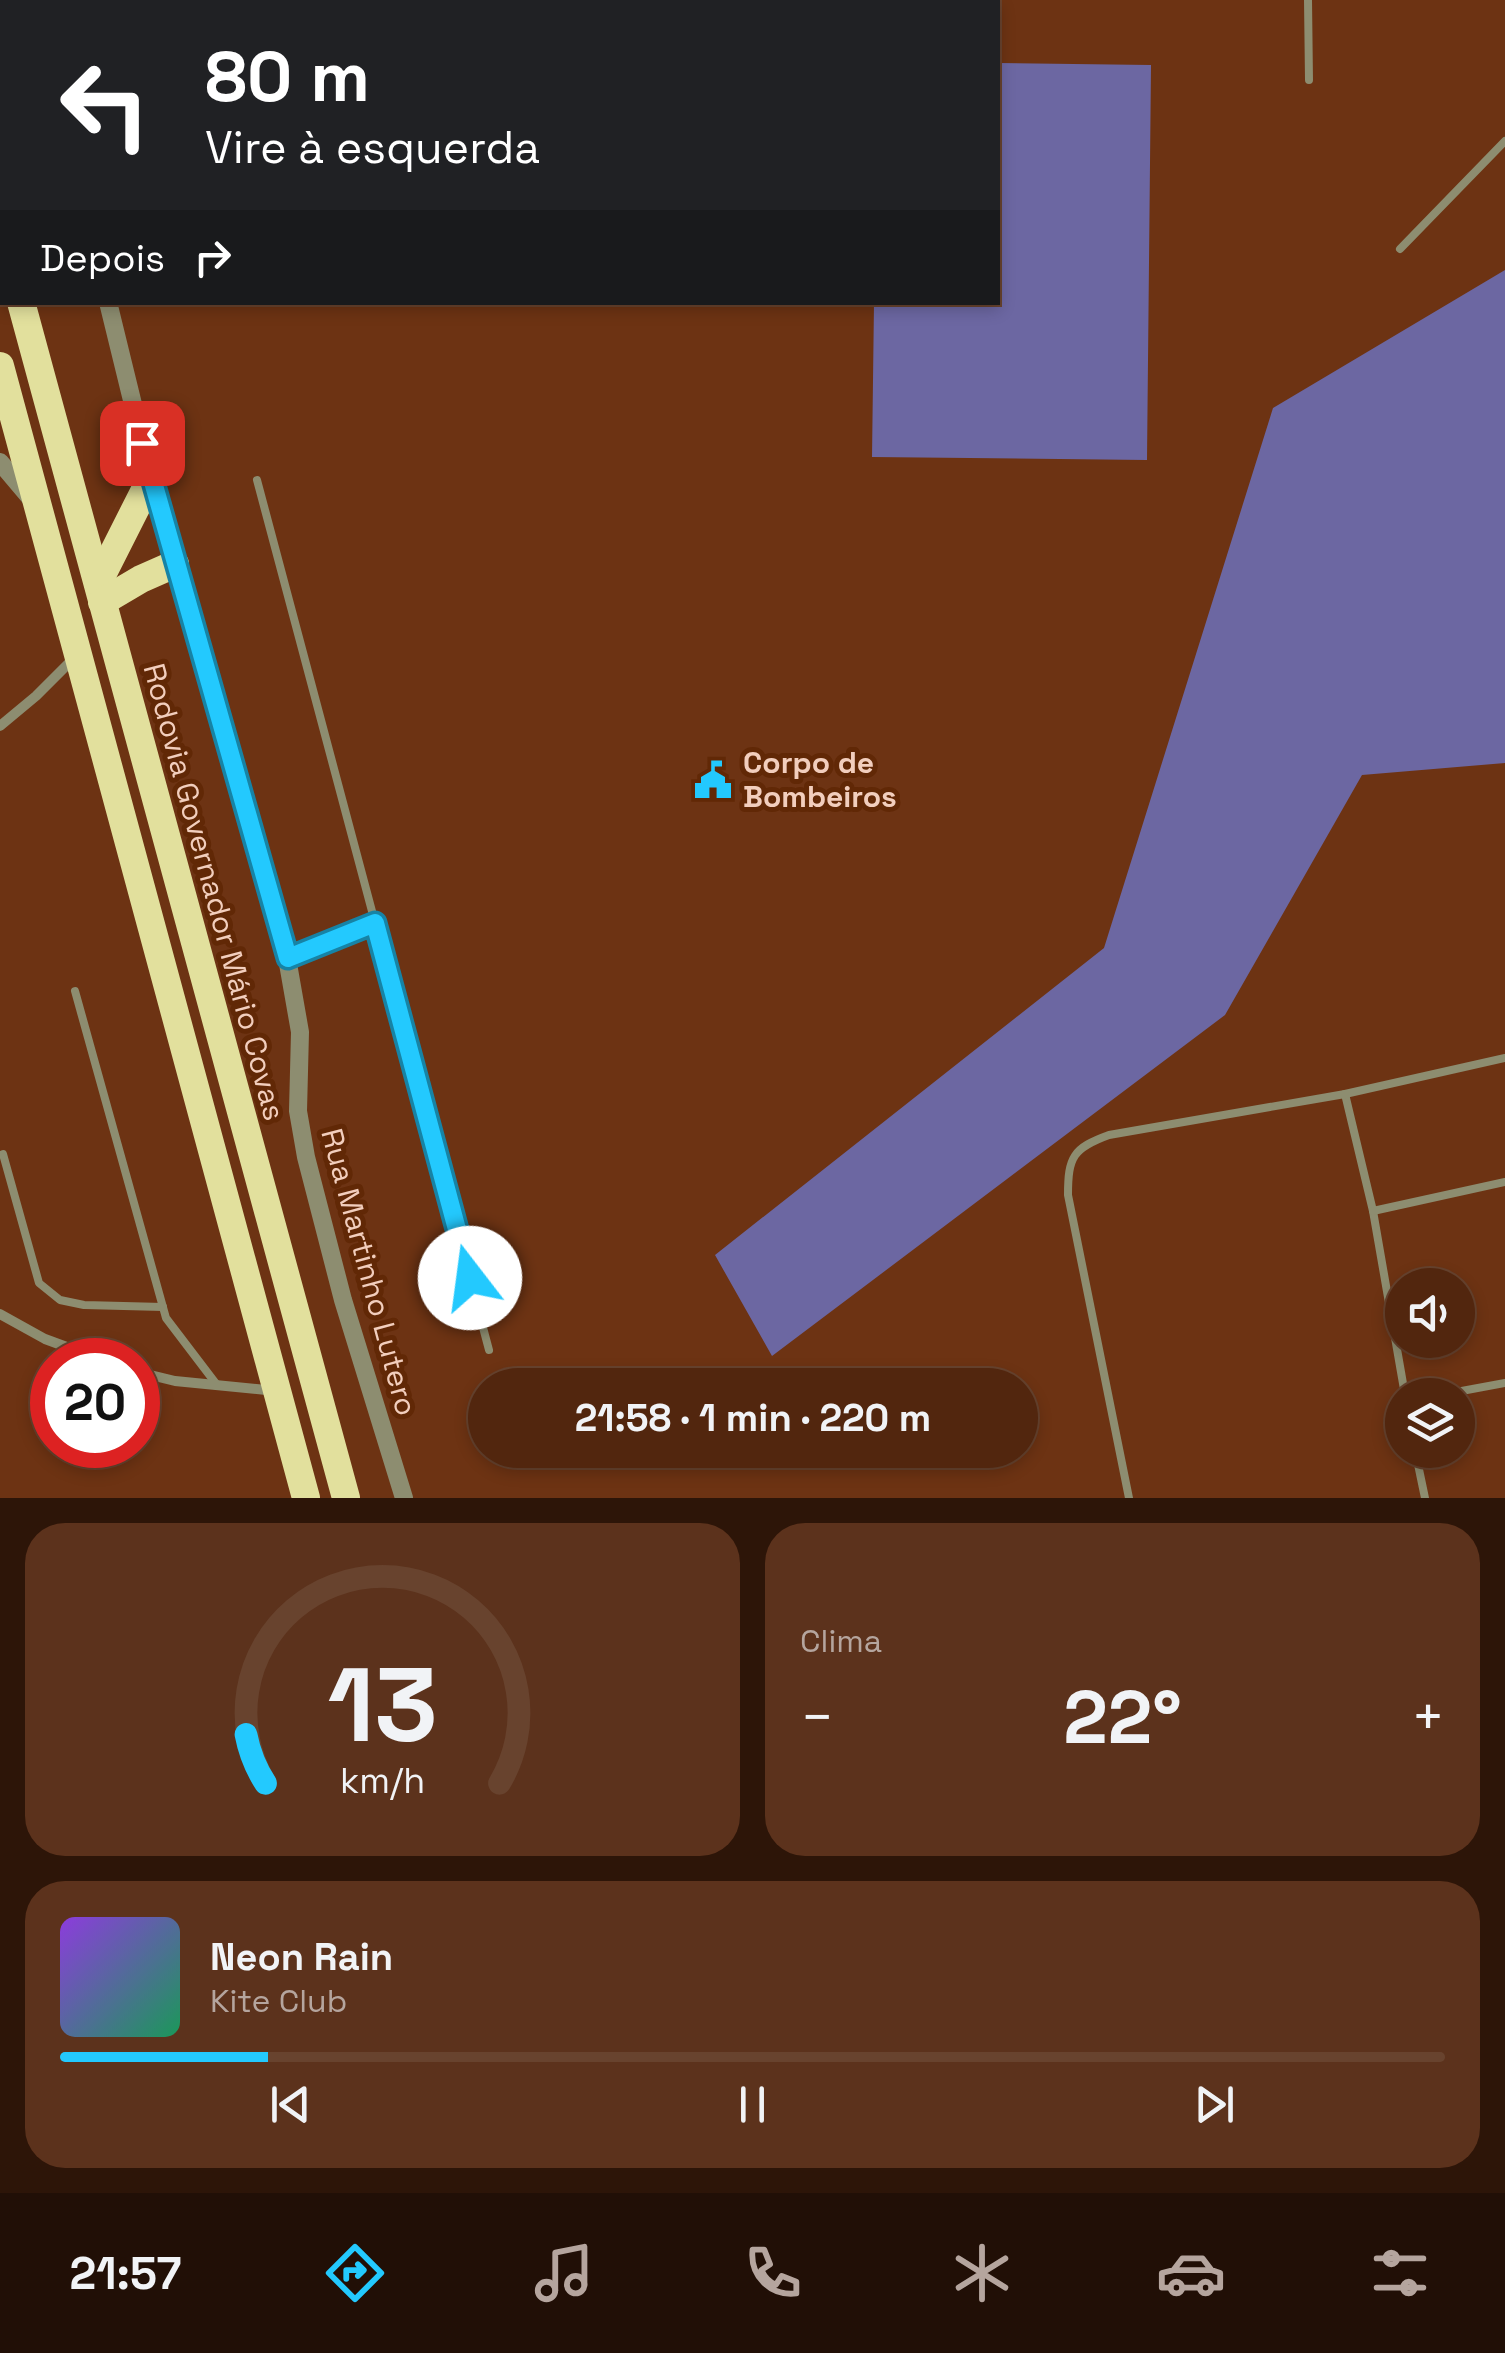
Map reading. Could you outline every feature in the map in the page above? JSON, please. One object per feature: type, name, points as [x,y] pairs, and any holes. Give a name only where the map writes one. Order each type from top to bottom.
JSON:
[{"type":"highway","name":"Rodovia Governador Mário Covas","points":[[22,305],[346,1498]]},
{"type":"highway","points":[[0,366],[306,1498]]},
{"type":"highway","points":[[100,592],[151,478]]},
{"type":"highway","points":[[100,592],[174,564]]},
{"type":"street","name":"Rua Martinho Lutero","points":[[109,305],[174,564],[288,958],[300,1032],[298,1111],[306,1158],[342,1300],[404,1498]]},
{"type":"street","points":[[0,462],[40,510]]},
{"type":"street","points":[[0,726],[76,656]]},
{"type":"street","points":[[0,1314],[44,1338]]},
{"type":"street","points":[[160,1378],[277,1391]]},
{"type":"lane","points":[[1308,0],[1309,80]]},
{"type":"lane","points":[[1400,249],[1505,141]]},
{"type":"lane","points":[[257,480],[488,1350]]},
{"type":"lane","points":[[288,958],[375,923]]},
{"type":"lane","points":[[75,991],[166,1318],[217,1385]]},
{"type":"lane","points":[[1129,1498],[1068,1195],[1068,1168],[1076,1153],[1109,1134],[1345,1094],[1505,1058]]},
{"type":"lane","points":[[1345,1094],[1373,1210],[1401,1378]]},
{"type":"lane","points":[[3,1154],[39,1283],[60,1300],[164,1306]]},
{"type":"lane","points":[[1373,1210],[1505,1182]]},
{"type":"lane","points":[[1475,1388],[1505,1382]]},
{"type":"lane","points":[[1419,1468],[1425,1498]]},
{"type":"shaded area","points":[[1000,63],[1151,65],[1147,460],[872,457],[874,305],[1000,305]]},
{"type":"shaded area","points":[[1505,270],[1505,763],[1362,775],[1225,1015],[772,1356],[715,1255],[1104,948],[1273,408]]},
{"type":"place","name":"Corpo de Bombeiros","points":[[713,780]]},
{"type":"route","points":[[142,443],[288,958],[375,923],[470,1278]]}]
